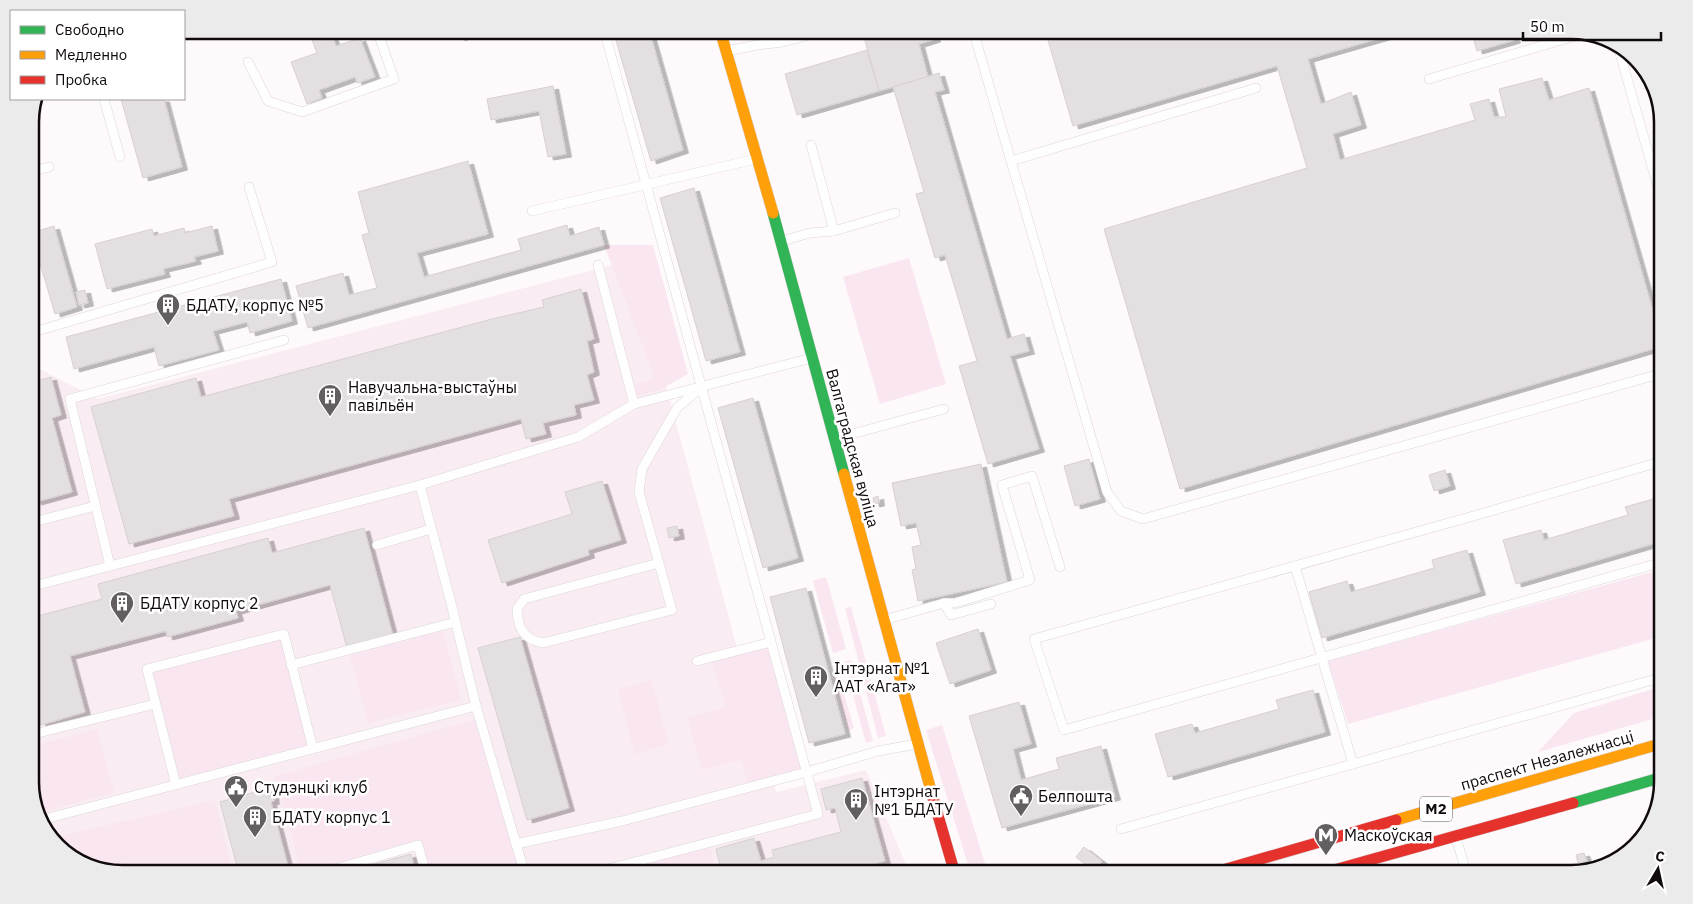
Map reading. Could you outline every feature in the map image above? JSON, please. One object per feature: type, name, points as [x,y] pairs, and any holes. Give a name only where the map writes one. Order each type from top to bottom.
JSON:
[{"type":"main road","name":"Валгаградская вуліца","points":[[722,39],[781,242],[917,744],[952,865]]},
{"type":"main road","name":"праспект Незалежнасці","points":[[1240,865],[1654,746]]},
{"type":"main road","name":"М2","points":[[1351,865],[1654,782]]},
{"type":"lane","points":[[248,62],[268,101],[302,112],[394,79],[380,39]]},
{"type":"lane","points":[[606,39],[818,814],[623,865]]},
{"type":"lane","points":[[726,52],[794,39]]},
{"type":"lane","points":[[976,39],[1107,492],[1121,511],[1143,518],[1654,376]]},
{"type":"lane","points":[[1429,79],[1565,39]]},
{"type":"lane","points":[[1620,55],[1654,173]]},
{"type":"lane","points":[[1011,161],[1256,88]]},
{"type":"lane","points":[[104,100],[120,157]]},
{"type":"lane","points":[[811,145],[834,231]]},
{"type":"lane","points":[[532,212],[756,159]]},
{"type":"lane","points":[[39,170],[49,167]]},
{"type":"lane","points":[[39,330],[272,262],[250,187]]},
{"type":"lane","points":[[781,242],[810,233],[834,231],[895,212]]},
{"type":"lane","points":[[598,265],[634,404]]},
{"type":"lane","points":[[110,566],[70,399],[284,340]]},
{"type":"lane","points":[[39,585],[420,485],[578,437],[634,404],[812,358]]},
{"type":"lane","points":[[659,563],[524,599],[517,608],[517,622],[523,632],[533,641],[543,643],[672,610],[659,563],[639,492],[642,469],[677,408],[701,387]]},
{"type":"lane","points":[[834,439],[944,408]]},
{"type":"lane","points":[[1654,464],[1477,516],[1034,638],[1064,730],[1654,565]]},
{"type":"lane","points":[[884,621],[944,603],[955,603],[1030,580],[1002,485],[1032,476],[1060,567]]},
{"type":"lane","points":[[420,485],[476,706],[523,865]]},
{"type":"lane","points":[[39,521],[95,506]]},
{"type":"lane","points":[[376,545],[432,529]]},
{"type":"lane","points":[[1294,566],[1353,764]]},
{"type":"lane","points":[[944,603],[951,615],[991,604]]},
{"type":"lane","points":[[292,666],[456,622]]},
{"type":"lane","points":[[176,784],[147,669],[284,634],[313,749]]},
{"type":"lane","points":[[697,661],[771,642]]},
{"type":"lane","points":[[1121,829],[1654,680]]},
{"type":"lane","points":[[39,733],[155,704]]},
{"type":"lane","points":[[47,818],[476,706]]},
{"type":"lane","points":[[516,844],[622,822],[878,751],[917,744]]},
{"type":"lane","points":[[1456,835],[1464,865]]},
{"type":"lane","points":[[349,865],[418,845],[424,865]]},
{"type":"shaded area","points":[[604,245],[653,245],[688,374],[659,390],[637,396],[634,385],[655,378]]},
{"type":"shaded area","points":[[909,258],[946,384],[880,404],[843,277]]},
{"type":"shaded area","points":[[632,260],[776,792],[866,770],[906,865],[111,865],[85,857],[59,837],[47,819],[40,799],[39,369],[98,399]]},
{"type":"shaded area","points":[[1654,571],[1654,639],[1348,724],[1328,661]]},
{"type":"shaded area","points":[[826,577],[846,649],[833,653],[813,581]]},
{"type":"shaded area","points":[[851,607],[886,736],[878,738],[845,608]]},
{"type":"shaded area","points":[[443,631],[461,700],[368,723],[350,655]]},
{"type":"shaded area","points":[[284,634],[313,749],[176,785],[147,669]]},
{"type":"shaded area","points":[[771,642],[807,772],[749,787],[741,760],[702,770],[687,718],[726,707],[710,657]]},
{"type":"shaded area","points":[[851,660],[873,741],[866,743],[844,662]]},
{"type":"shaded area","points":[[833,677],[839,677],[854,728],[848,731]]},
{"type":"shaded area","points":[[651,680],[669,744],[635,754],[618,690]]},
{"type":"shaded area","points":[[1654,689],[1654,719],[1538,752],[1574,713]]},
{"type":"shaded area","points":[[476,719],[518,865],[425,865],[419,845],[347,865],[300,865],[275,776]]},
{"type":"shaded area","points":[[942,725],[985,865],[968,865],[926,730]]},
{"type":"shaded area","points":[[97,729],[114,793],[44,811],[39,788],[39,745]]},
{"type":"shaded area","points":[[215,800],[231,865],[111,865],[85,857],[67,845],[58,836]]},
{"type":"shaded area","points":[[709,845],[715,865],[626,865]]},
{"type":"building","points":[[312,39],[333,39],[336,46],[360,39],[375,77],[357,83],[355,77],[319,90],[322,98],[307,104],[291,62],[317,53]]},
{"type":"building","points":[[616,39],[652,39],[683,150],[651,161]]},
{"type":"building","points":[[865,39],[935,39],[919,44],[928,77],[879,91]]},
{"type":"building","points":[[1048,39],[1377,39],[1308,59],[1321,104],[1351,92],[1361,125],[1333,134],[1340,160],[1475,120],[1470,104],[1489,99],[1494,117],[1506,117],[1499,89],[1542,78],[1549,100],[1589,88],[1654,315],[1654,349],[1180,489],[1104,229],[1307,168],[1277,66],[1073,126]]},
{"type":"building","points":[[1474,39],[1515,39],[1515,40],[1477,51]]},
{"type":"building","points":[[867,50],[879,91],[797,115],[785,74]]},
{"type":"building","points":[[939,73],[944,90],[935,92],[1007,339],[1024,334],[1029,351],[1010,356],[1039,449],[988,464],[959,366],[977,361],[945,255],[935,258],[916,194],[924,192],[893,87]]},
{"type":"building","points":[[553,86],[566,154],[548,157],[539,111],[491,120],[487,99]]},
{"type":"building","points":[[121,100],[164,100],[182,167],[143,178]]},
{"type":"building","points":[[468,161],[488,234],[417,253],[424,277],[521,250],[518,239],[567,225],[570,236],[599,227],[604,245],[308,328],[296,286],[343,273],[349,295],[377,288],[362,235],[369,233],[358,192]]},
{"type":"building","points":[[694,188],[740,352],[706,361],[660,198]]},
{"type":"building","points":[[54,226],[77,307],[55,314],[39,260],[39,231]]},
{"type":"building","points":[[212,226],[218,251],[194,257],[196,261],[163,269],[165,274],[107,289],[95,244],[152,229],[154,236],[184,228],[185,233]]},
{"type":"building","name":"БДАТУ, корпус №5","points":[[281,279],[292,321],[250,333],[247,322],[213,331],[219,350],[159,366],[154,347],[74,369],[66,337]]},
{"type":"building","name":"Навучальна-выстаўны павільён","points":[[581,289],[594,339],[587,341],[594,372],[587,375],[594,400],[574,405],[576,415],[543,423],[546,434],[526,439],[521,419],[229,499],[234,516],[129,544],[91,407],[196,378],[201,397],[492,319],[544,307],[542,300]]},
{"type":"building","points":[[85,290],[88,303],[79,305],[76,292]]},
{"type":"building","points":[[51,377],[61,415],[52,418],[72,492],[39,501],[39,380]]},
{"type":"building","points":[[753,398],[798,558],[763,568],[718,408]]},
{"type":"building","points":[[1089,459],[1100,499],[1075,506],[1064,466]]},
{"type":"building","points":[[981,464],[1007,582],[918,601],[912,570],[916,569],[912,547],[921,545],[916,523],[901,526],[892,483]]},
{"type":"building","points":[[1445,470],[1450,486],[1434,491],[1429,475]]},
{"type":"building","points":[[602,481],[621,540],[588,550],[589,555],[502,583],[488,540],[572,514],[565,492]]},
{"type":"building","points":[[878,496],[879,503],[874,504],[873,498]]},
{"type":"building","points":[[1654,499],[1654,544],[1516,584],[1503,540],[1541,530],[1544,540],[1628,515],[1625,507]]},
{"type":"building","points":[[677,526],[679,536],[669,538],[667,528]]},
{"type":"building","name":"БДАТУ корпус 2","points":[[364,528],[393,636],[347,648],[330,585],[236,611],[238,618],[167,637],[166,631],[70,656],[85,712],[41,725],[39,718],[39,616],[102,599],[98,584],[268,538],[272,553]]},
{"type":"building","points":[[1467,550],[1480,592],[1322,638],[1309,592],[1347,581],[1351,592],[1434,568],[1432,560]]},
{"type":"building","name":"Інтэрнат №1 ААТ «Агат»","points":[[806,588],[845,734],[809,743],[770,597]]},
{"type":"building","points":[[978,629],[991,670],[950,684],[936,643]]},
{"type":"building","points":[[520,637],[569,808],[527,820],[478,648]]},
{"type":"building","points":[[1313,690],[1325,732],[1168,777],[1155,734],[1192,724],[1195,733],[1279,709],[1276,700]]},
{"type":"building","points":[[1019,702],[1031,744],[1013,749],[1021,780],[1059,769],[1056,758],[1101,746],[1115,797],[1002,828],[969,716]]},
{"type":"building","name":"Інтэрнат №1 БДАТУ","points":[[862,778],[885,861],[870,865],[720,865],[716,849],[754,838],[761,861],[774,857],[772,850],[841,832],[835,808],[826,810],[821,789]]},
{"type":"building","name":"БДАТУ корпус 1","points":[[266,789],[268,797],[273,795],[274,801],[271,802],[288,865],[237,865],[220,802]]},
{"type":"building","points":[[1084,847],[1102,861],[1099,865],[1086,865],[1076,857]]},
{"type":"building","points":[[1584,853],[1587,861],[1578,863],[1576,855]]},
{"type":"building","points":[[411,854],[414,865],[371,865]]},
{"type":"traffic: fast","points":[[773,213],[844,474]]},
{"type":"traffic: fast","points":[[1573,803],[1654,780]]},
{"type":"traffic: slow","points":[[723,39],[773,213]]},
{"type":"traffic: slow","points":[[844,474],[933,798]]},
{"type":"traffic: slow","points":[[1396,820],[1654,746]]},
{"type":"traffic: jam","points":[[933,798],[952,865]]},
{"type":"traffic: jam","points":[[1352,865],[1573,803]]},
{"type":"traffic: jam","points":[[1240,865],[1396,820]]},
{"type":"place","name":"БДАТУ, корпус №5","points":[[168,326]]},
{"type":"place","name":"Навучальна-выстаўны павільён","points":[[330,417]]},
{"type":"place","name":"БДАТУ корпус 2","points":[[122,624]]},
{"type":"place","name":"Інтэрнат №1 ААТ «Агат»","points":[[816,698]]},
{"type":"place","name":"Студэнцкі клуб","points":[[236,808]]},
{"type":"place","name":"Белпошта","points":[[1021,817]]},
{"type":"place","name":"Інтэрнат №1 БДАТУ","points":[[856,821]]},
{"type":"place","name":"БДАТУ корпус 1","points":[[255,838]]},
{"type":"place","name":"Маскоўская","points":[[1326,856]]}]
